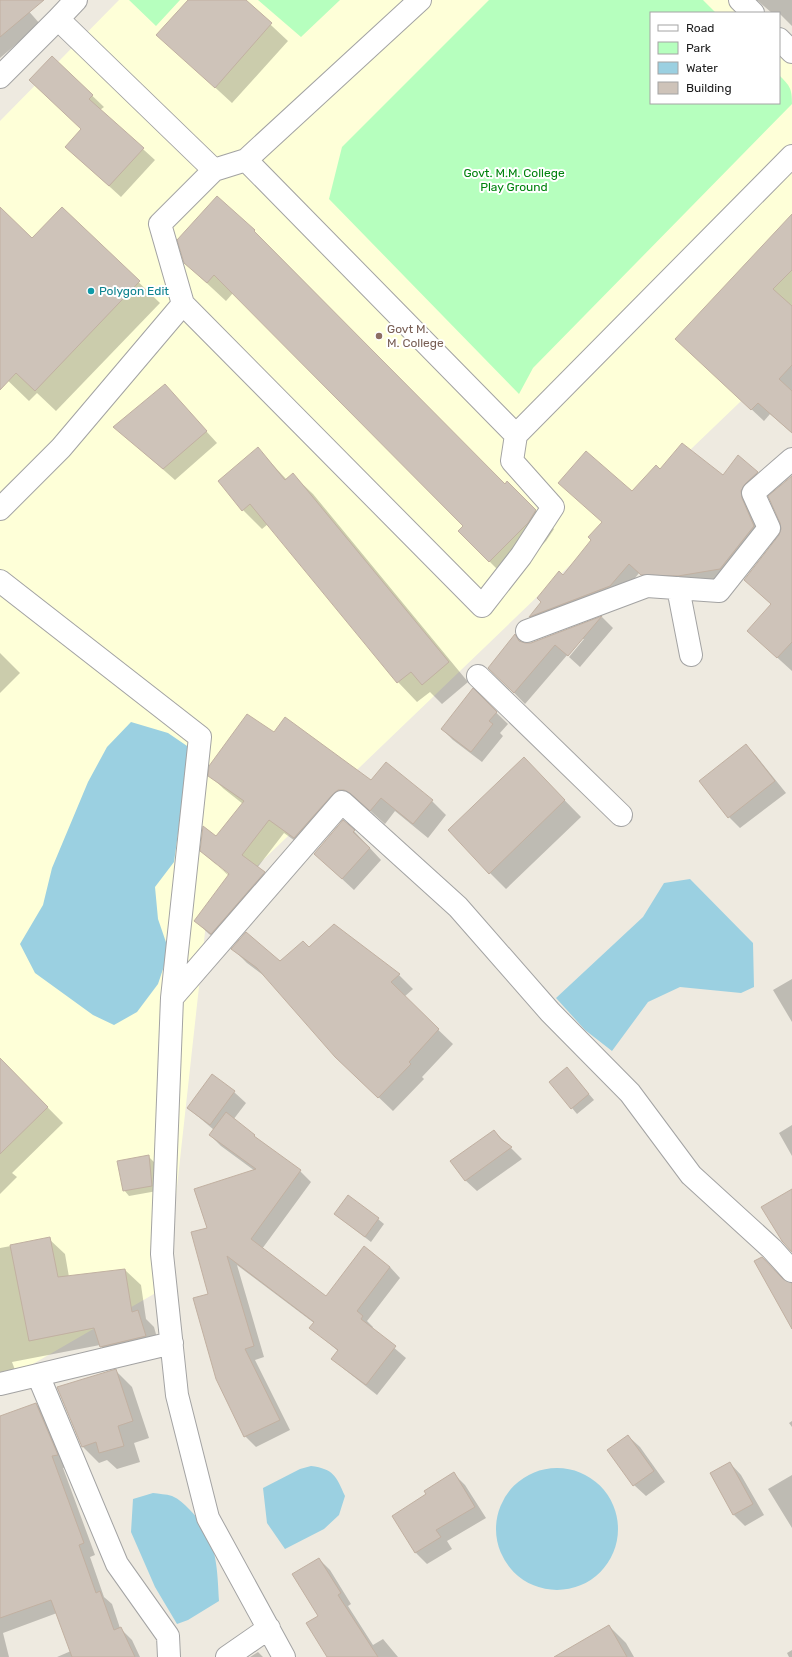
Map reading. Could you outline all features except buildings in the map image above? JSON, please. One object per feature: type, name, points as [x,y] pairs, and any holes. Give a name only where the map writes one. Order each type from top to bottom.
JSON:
[{"type":"street","points":[[0,78],[76,0]]},
{"type":"street","points":[[420,0],[246,160],[214,170],[160,224],[183,304],[482,606],[521,556],[553,507],[512,461],[516,435],[792,156]]},
{"type":"street","points":[[740,0],[752,12]]},
{"type":"street","points":[[58,19],[214,170]]},
{"type":"street","points":[[780,40],[792,52]]},
{"type":"street","points":[[246,160],[516,435]]},
{"type":"street","points":[[0,509],[61,448],[183,304]]},
{"type":"street","points":[[527,632],[647,586],[719,591],[769,528],[753,493],[792,459]]},
{"type":"street","points":[[0,581],[200,737],[172,998],[162,1254],[177,1395],[208,1518],[284,1657]]},
{"type":"street","points":[[678,588],[691,655]]},
{"type":"street","points":[[478,676],[621,815]]},
{"type":"street","points":[[172,998],[342,802],[458,908],[550,1012],[630,1093],[691,1175],[772,1249],[792,1271]]},
{"type":"street","points":[[0,1384],[172,1344]]},
{"type":"street","points":[[38,1375],[116,1564],[168,1636],[169,1657]]},
{"type":"street","points":[[227,1657],[269,1628]]},
{"type":"shaded area","points":[[119,0],[740,0],[752,12],[650,12],[650,104],[780,104],[780,40],[792,52],[792,352],[207,914],[166,1287],[0,1383],[0,121]]},
{"type":"green space","points":[[129,0],[180,0],[156,26]]},
{"type":"green space","points":[[258,0],[340,0],[301,37]]},
{"type":"green space","name":"Govt. M.M. College Play Ground","points":[[489,0],[703,0],[715,12],[650,12],[650,104],[780,104],[780,76],[790,88],[792,99],[792,104],[533,368],[519,394],[329,199],[342,147]]},
{"type":"water","points":[[131,722],[168,733],[190,748],[174,862],[155,887],[158,919],[169,951],[158,984],[137,1012],[114,1025],[93,1015],[35,973],[20,944],[43,905],[52,868],[88,782],[107,747]]},
{"type":"water","points":[[690,879],[753,943],[754,987],[741,993],[680,987],[648,1002],[612,1051],[585,1030],[556,998],[643,917],[664,883]]},
{"type":"water","points":[[311,1466],[325,1469],[333,1475],[339,1483],[345,1496],[339,1515],[324,1529],[285,1549],[267,1523],[263,1488],[300,1469]]},
{"type":"water","points":[[557,1468],[569,1469],[580,1473],[591,1478],[600,1486],[608,1495],[613,1506],[617,1517],[617,1541],[613,1552],[608,1563],[600,1572],[591,1580],[580,1585],[569,1589],[557,1590],[545,1589],[534,1585],[523,1580],[514,1572],[506,1563],[501,1552],[497,1541],[496,1529],[497,1517],[501,1506],[506,1495],[514,1486],[523,1478],[534,1473],[545,1469]]},
{"type":"water","points":[[153,1493],[172,1496],[189,1509],[205,1530],[214,1552],[219,1601],[188,1620],[177,1624],[155,1587],[131,1532],[133,1499]]},
{"type":"place","name":"Polygon Edit","points":[[91,291]]},
{"type":"place","name":"Govt M. M. College","points":[[379,336]]}]
